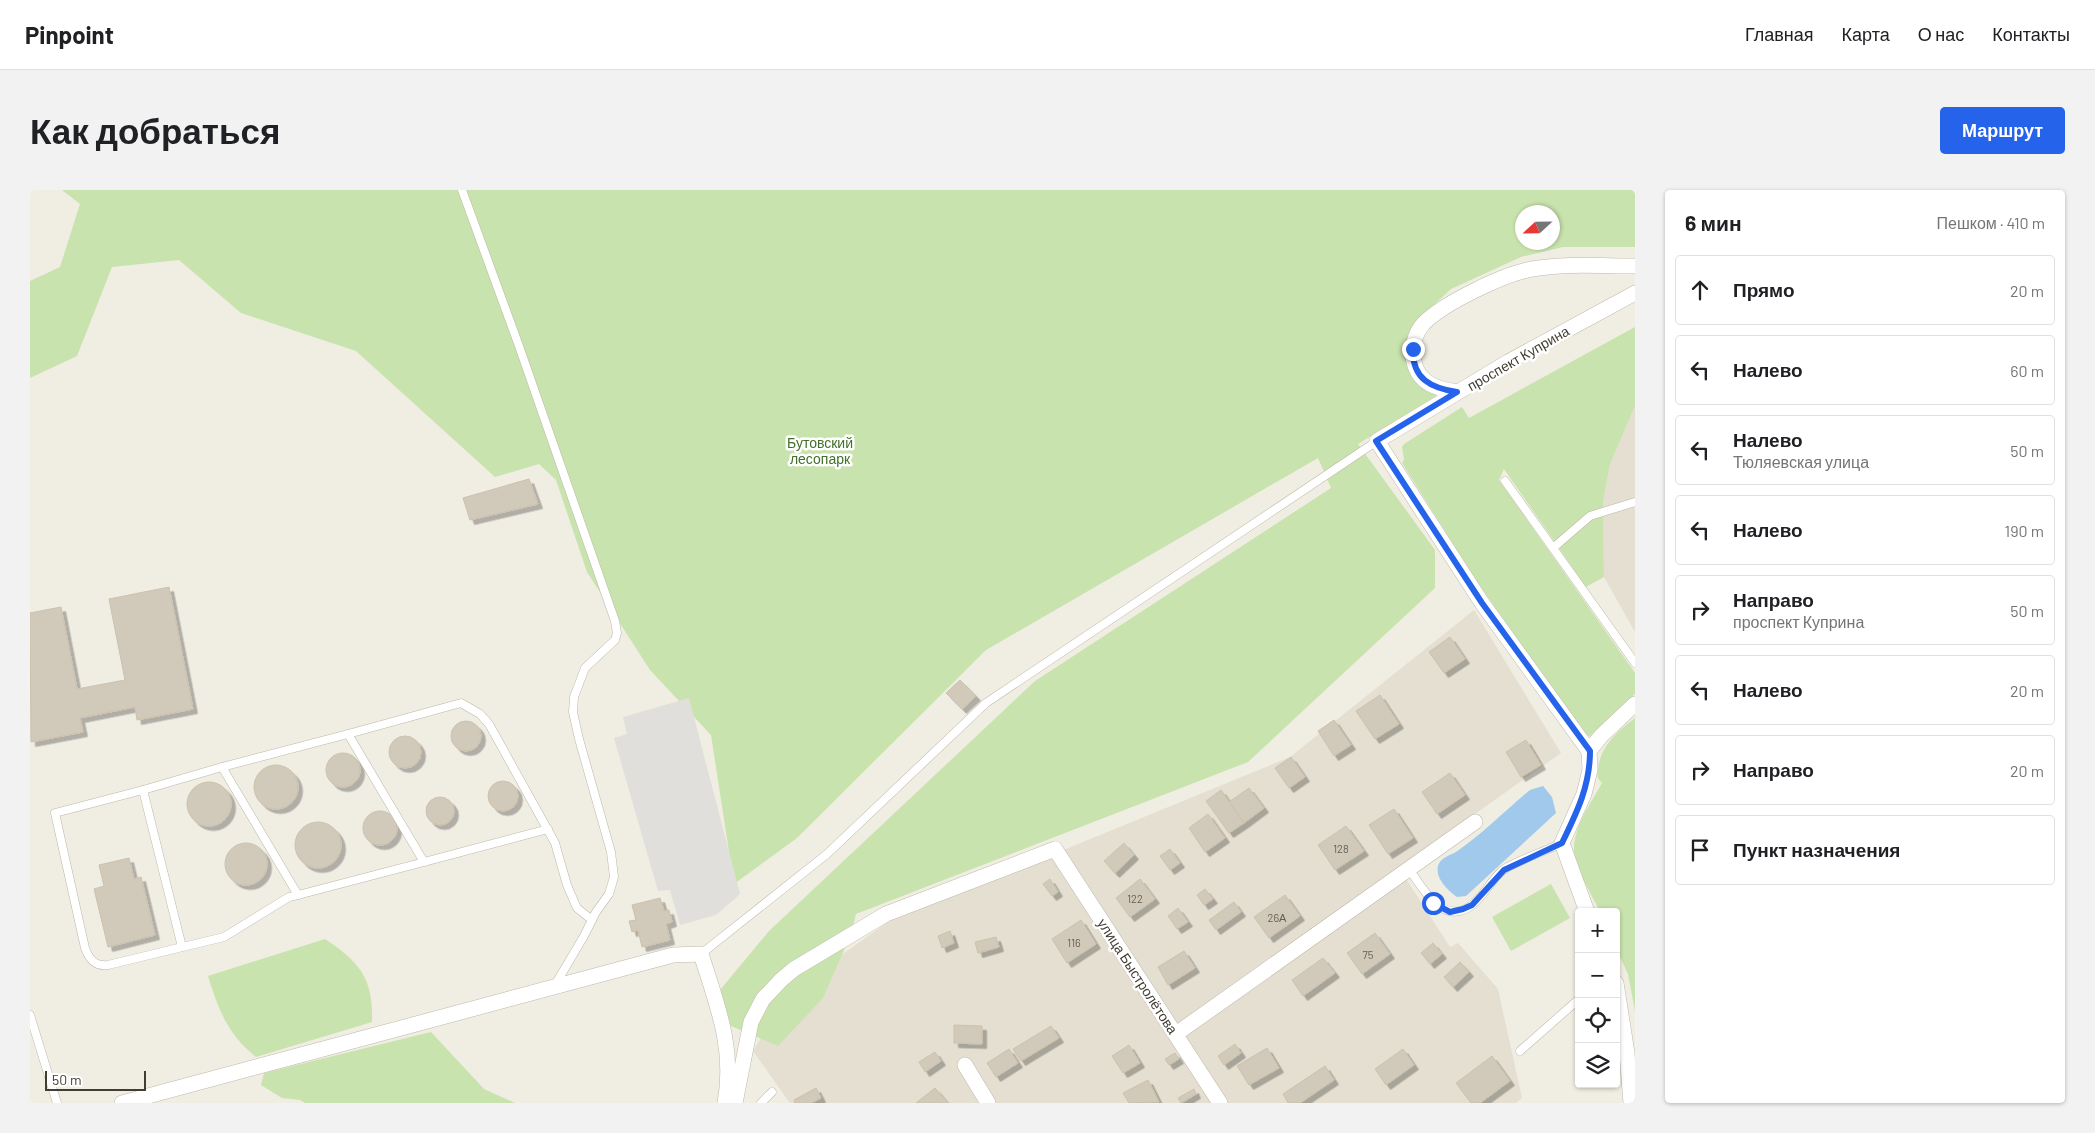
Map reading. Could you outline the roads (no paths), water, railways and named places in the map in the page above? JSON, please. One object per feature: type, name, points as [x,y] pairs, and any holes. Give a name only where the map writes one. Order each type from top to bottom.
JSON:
[{"type":"street","points":[[1457,392],[1431,385],[1422,378],[1416,368],[1413,355],[1414,342],[1420,329],[1430,318],[1486,285],[1525,271],[1559,266],[1635,266]]},
{"type":"street","name":"проспект Куприна","points":[[1376,441],[1508,362],[1635,293]]},
{"type":"street","points":[[1376,441],[1482,603],[1590,751],[1590,770],[1584,794],[1562,843],[1586,908]]},
{"type":"street","points":[[1590,751],[1601,736],[1635,704]]},
{"type":"street","points":[[1176,1034],[1475,822]]},
{"type":"street","name":"улица Быстролётова","points":[[736,1103],[751,1022],[764,999],[780,980],[794,968],[886,914],[1055,849],[1220,1103]]},
{"type":"street","points":[[122,1103],[673,955],[701,954],[724,1031],[729,1056],[725,1103]]},
{"type":"street","points":[[1619,998],[1627,1053],[1631,1103]]},
{"type":"street","points":[[965,1065],[988,1103]]},
{"type":"lane","points":[[462,190],[559,458],[615,621],[617,633],[615,640],[585,668],[574,697],[574,712],[579,739],[611,852],[614,877],[609,894],[554,986]]},
{"type":"lane","points":[[701,954],[827,854],[986,703],[1376,441]]},
{"type":"lane","points":[[1505,481],[1635,663]]},
{"type":"lane","points":[[1553,548],[1590,516],[1635,502]]},
{"type":"lane","points":[[548,829],[289,897],[224,937],[103,966],[93,962],[85,948],[55,813],[461,703],[480,714],[489,724],[548,829],[555,843],[566,885],[577,908],[592,920]]},
{"type":"lane","points":[[348,734],[424,862]]},
{"type":"lane","points":[[222,767],[298,895]]},
{"type":"lane","points":[[143,790],[182,947]]},
{"type":"lane","points":[[1409,869],[1433,903],[1450,912],[1472,905],[1504,870],[1562,843]]},
{"type":"lane","points":[[1520,1051],[1575,1003]]},
{"type":"lane","points":[[30,1015],[57,1103]]},
{"type":"lane","points":[[761,1103],[772,1092]]},
{"type":"water","points":[[1543,786],[1552,797],[1556,813],[1466,896],[1457,897],[1441,880],[1438,866],[1441,861],[1474,838],[1530,790]]},
{"type":"park label","name":"Бутовский лесопарк","points":[[820,450]]}]
